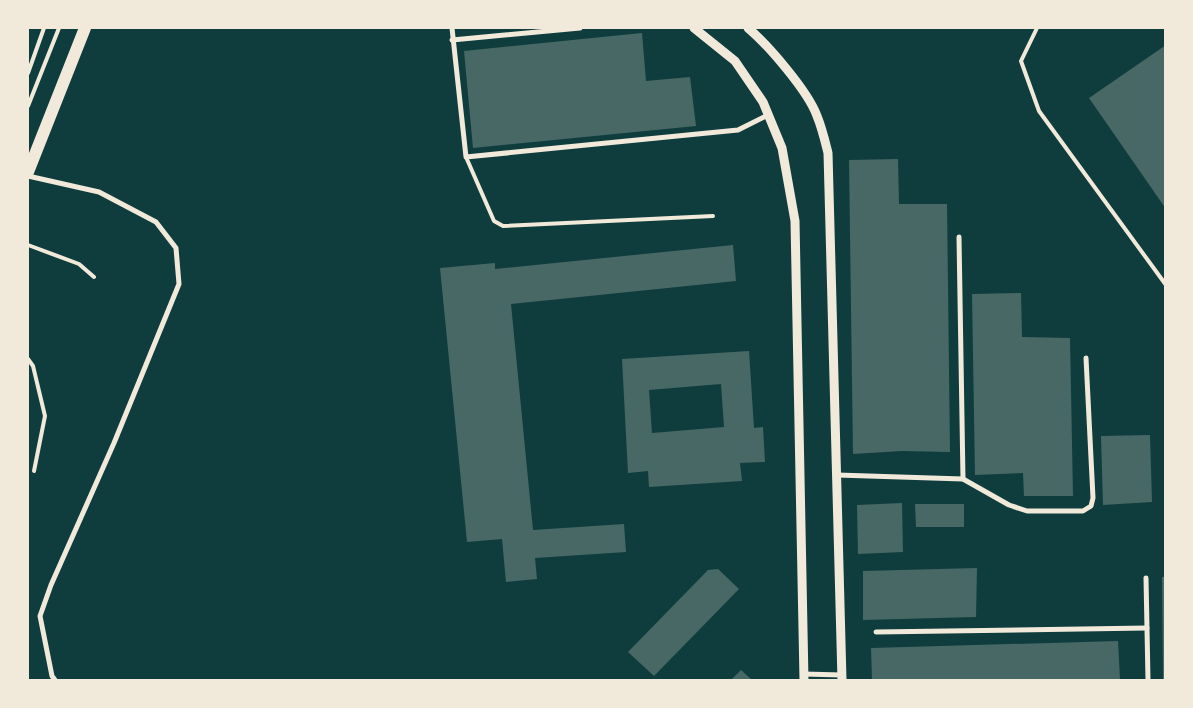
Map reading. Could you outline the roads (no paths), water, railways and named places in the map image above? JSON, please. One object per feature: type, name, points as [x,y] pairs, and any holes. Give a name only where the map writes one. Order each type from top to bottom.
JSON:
[{"type":"main road","points":[[28,174],[85,28]]},
{"type":"street","points":[[452,28],[466,157],[738,130],[768,115]]},
{"type":"street","points":[[452,40],[580,28]]},
{"type":"street","points":[[694,28],[735,60],[763,102],[782,148],[795,221],[804,677],[842,678],[828,153],[817,114],[797,82],[748,28]]},
{"type":"street","points":[[28,174],[99,192],[156,222],[176,248],[179,284],[114,443],[51,585],[40,616],[52,676],[55,680]]},
{"type":"street","points":[[959,237],[963,479]]},
{"type":"street","points":[[837,475],[963,479],[1009,505],[1027,511],[1083,511],[1091,506],[1093,498],[1086,358]]},
{"type":"street","points":[[1146,578],[1148,680]]},
{"type":"street","points":[[876,632],[1147,628]]},
{"type":"lane","points":[[28,73],[44,28]]},
{"type":"lane","points":[[28,106],[59,28]]},
{"type":"lane","points":[[1037,28],[1021,60],[1039,111],[1166,285]]},
{"type":"lane","points":[[466,157],[494,221],[503,226],[713,216]]},
{"type":"lane","points":[[28,245],[79,264],[94,277]]},
{"type":"lane","points":[[28,359],[34,366],[46,416],[34,471]]}]
